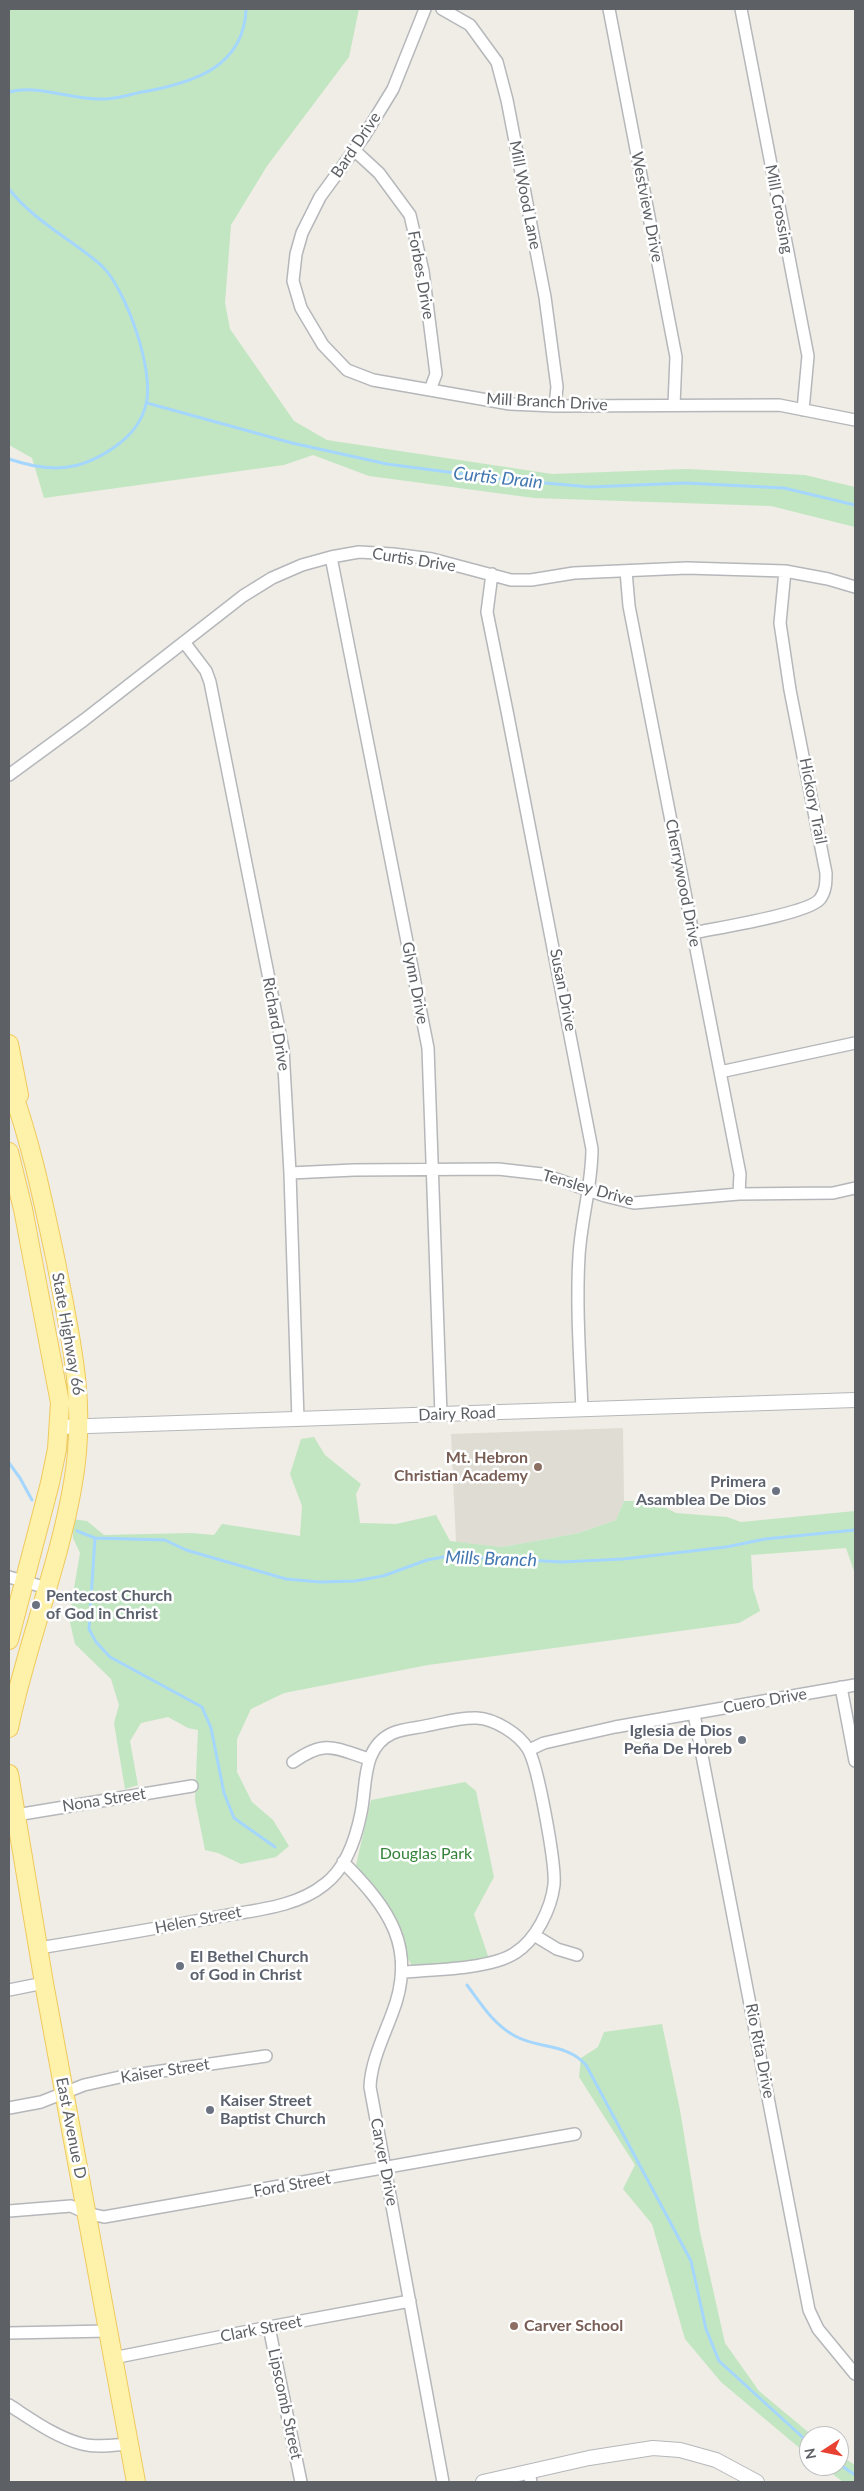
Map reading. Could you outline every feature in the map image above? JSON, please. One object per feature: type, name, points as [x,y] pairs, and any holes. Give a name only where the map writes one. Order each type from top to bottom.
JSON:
[{"type":"main road","points":[[9,1044],[30,1146]]},
{"type":"main road","name":"State Highway 66","points":[[9,1082],[30,1146],[72,1344],[80,1427],[73,1483],[48,1588],[14,1704],[9,1728]]},
{"type":"main road","name":"State Highway 66","points":[[9,1152],[24,1209],[60,1403],[59,1427],[50,1483],[17,1579],[9,1640]]},
{"type":"main road","name":"East Avenue D","points":[[9,1774],[15,1828],[39,1948],[136,2482]]},
{"type":"street","name":"Bard Drive","points":[[293,281],[296,254],[302,233],[320,197],[354,150],[393,90],[425,9]]},
{"type":"street","name":"Mill Wood Lane","points":[[442,9],[470,25],[497,62],[507,100],[545,297],[557,387],[555,406]]},
{"type":"street","name":"Westview Drive","points":[[609,9],[676,357],[674,405]]},
{"type":"street","name":"Mill Crossing","points":[[740,9],[808,356],[803,410]]},
{"type":"street","name":"Forbes Drive","points":[[354,150],[379,173],[410,215],[423,271],[436,374],[430,390]]},
{"type":"street","name":"Mill Branch Drive","points":[[293,281],[301,308],[323,345],[347,370],[373,380],[510,404],[555,406],[779,405],[855,420]]},
{"type":"street","name":"Curtis Drive","points":[[9,775],[242,596],[272,578],[302,565],[331,557],[359,552],[393,554],[432,559],[511,580],[531,580],[574,573],[687,568],[785,572],[828,579],[855,587]]},
{"type":"street","name":"Glynn Drive","points":[[331,557],[428,1048],[441,1415]]},
{"type":"street","name":"Cherrywood Drive","points":[[626,571],[629,606],[740,1174],[739,1194]]},
{"type":"street","name":"Hickory Trail","points":[[693,933],[803,910],[820,900],[826,888],[826,873],[790,690],[780,624],[785,572]]},
{"type":"street","name":"Susan Drive","points":[[492,574],[488,612],[492,644],[585,1104],[592,1148],[589,1190],[579,1253],[578,1282],[582,1410]]},
{"type":"street","name":"Richard Drive","points":[[184,642],[206,671],[210,682],[283,1049],[290,1174],[298,1420]]},
{"type":"street","points":[[720,1072],[855,1043]]},
{"type":"street","name":"Tensley Drive","points":[[290,1174],[433,1169],[498,1169],[542,1174],[634,1203],[739,1194],[833,1193],[855,1188]]},
{"type":"street","name":"Dairy Road","points":[[59,1427],[855,1400]]},
{"type":"street","points":[[17,1579],[48,1588]]},
{"type":"street","name":"Cuero Drive","points":[[529,1750],[544,1743],[580,1735],[855,1685]]},
{"type":"street","points":[[841,1687],[855,1761]]},
{"type":"street","name":"Rio Rita Drive","points":[[694,1714],[809,2310],[822,2336],[855,2374]]},
{"type":"street","points":[[294,1762],[311,1750],[329,1746],[369,1759],[376,1747],[392,1733],[478,1718],[496,1723],[516,1735],[529,1750],[543,1806],[554,1867],[554,1885],[550,1901],[534,1935],[515,1954],[492,1962],[442,1970],[403,1972]]},
{"type":"street","name":"Helen Street","points":[[39,1948],[178,1925],[302,1899],[327,1883],[343,1862],[353,1844],[362,1811],[369,1759]]},
{"type":"street","name":"Nona Street","points":[[15,1828],[192,1786]]},
{"type":"street","name":"Carver Drive","points":[[343,1862],[371,1890],[389,1917],[399,1945],[403,1972],[400,1995],[371,2070],[370,2088],[443,2482]]},
{"type":"street","points":[[534,1935],[557,1949],[577,1955]]},
{"type":"street","points":[[9,1990],[44,1983]]},
{"type":"street","name":"Kaiser Street","points":[[9,2108],[41,2102],[64,2092],[120,2077],[266,2056]]},
{"type":"street","name":"Ford Street","points":[[9,2211],[71,2206],[86,2213],[104,2217],[575,2134]]},
{"type":"street","name":"Clark Street","points":[[113,2358],[410,2301]]},
{"type":"street","name":"Lipscomb Street","points":[[269,2327],[302,2482]]},
{"type":"street","points":[[9,2332],[108,2331]]},
{"type":"street","points":[[9,2405],[62,2436],[83,2444],[101,2446],[129,2444]]},
{"type":"street","points":[[483,2482],[530,2477],[636,2449],[666,2448],[716,2460],[757,2482]]},
{"type":"shaded area","name":"Mt. Hebron Christian Academy","points":[[623,1428],[624,1501],[616,1520],[579,1533],[502,1547],[456,1542],[451,1434]]},
{"type":"green space","points":[[9,9],[359,9],[349,57],[267,166],[231,225],[225,303],[230,329],[294,421],[327,440],[552,474],[687,469],[805,475],[855,487],[855,527],[771,506],[534,498],[369,476],[313,455],[284,465],[44,498],[32,458],[9,445]]},
{"type":"green space","points":[[314,1437],[325,1455],[361,1484],[356,1494],[360,1523],[396,1524],[436,1515],[450,1541],[502,1547],[579,1533],[616,1520],[624,1501],[652,1501],[676,1513],[727,1517],[741,1522],[855,1511],[855,1574],[846,1548],[751,1555],[753,1588],[760,1611],[739,1623],[428,1665],[284,1693],[251,1709],[237,1739],[237,1772],[252,1802],[273,1820],[289,1846],[276,1857],[241,1864],[218,1853],[205,1850],[195,1800],[198,1730],[188,1728],[168,1717],[141,1723],[130,1741],[138,1785],[125,1789],[114,1723],[119,1705],[111,1679],[75,1644],[69,1618],[80,1553],[73,1538],[72,1519],[87,1521],[104,1535],[191,1533],[214,1535],[222,1524],[300,1536],[302,1506],[290,1474],[301,1439]]},
{"type":"green space","name":"Douglas Park","points":[[465,1782],[476,1791],[494,1877],[474,1914],[489,1959],[412,1965],[392,1916],[356,1865],[371,1800]]},
{"type":"green space","points":[[662,2024],[680,2110],[700,2232],[725,2343],[759,2391],[801,2426],[799,2426],[799,2448],[721,2382],[685,2339],[652,2224],[623,2189],[635,2165],[579,2077],[581,2058],[598,2047],[604,2032]]},
{"type":"green space","points":[[849,2461],[855,2465],[855,2482],[843,2482],[835,2476],[849,2476]]},
{"type":"waterway","name":"Mills Branch","points":[[9,92],[33,90],[81,98],[106,99],[183,82],[214,68],[227,58],[236,45],[243,29],[246,9]]},
{"type":"waterway","name":"Mills Branch","points":[[9,189],[30,211],[90,256],[111,277],[129,311],[136,332],[142,352],[148,390],[142,417],[135,428],[121,442],[103,455],[90,461],[64,468],[38,467],[9,459]]},
{"type":"waterway","name":"Curtis Drain","points":[[147,403],[292,443],[387,464],[501,479],[590,487],[686,483],[784,488],[855,505]]},
{"type":"waterway","name":"Mills Branch","points":[[9,1463],[32,1500]]},
{"type":"waterway","name":"Mills Branch","points":[[77,1531],[95,1538],[165,1540],[186,1550],[286,1579],[320,1582],[355,1581],[383,1576],[427,1560],[449,1556],[562,1562],[623,1559],[726,1547],[765,1539],[855,1530]]},
{"type":"waterway","points":[[95,1538],[89,1629],[96,1642],[110,1657],[202,1707],[211,1728],[224,1793],[234,1818],[275,1847]]},
{"type":"waterway","points":[[467,1985],[488,2013],[507,2031],[524,2040],[570,2053],[586,2065],[691,2261],[706,2329],[719,2361],[799,2434]]},
{"type":"waterway","points":[[849,2471],[855,2475]]},
{"type":"place","name":"Mt. Hebron Christian Academy","points":[[538,1467]]},
{"type":"place","name":"Primera Asamblea De Dios","points":[[776,1491]]},
{"type":"place","name":"Pentecost Church of God in Christ","points":[[36,1605]]},
{"type":"place","name":"Iglesia de Dios Peña De Horeb","points":[[742,1740]]},
{"type":"place","name":"El Bethel Church of God in Christ","points":[[180,1966]]},
{"type":"place","name":"Kaiser Street Baptist Church","points":[[210,2110]]},
{"type":"place","name":"Carver School","points":[[514,2326]]}]
